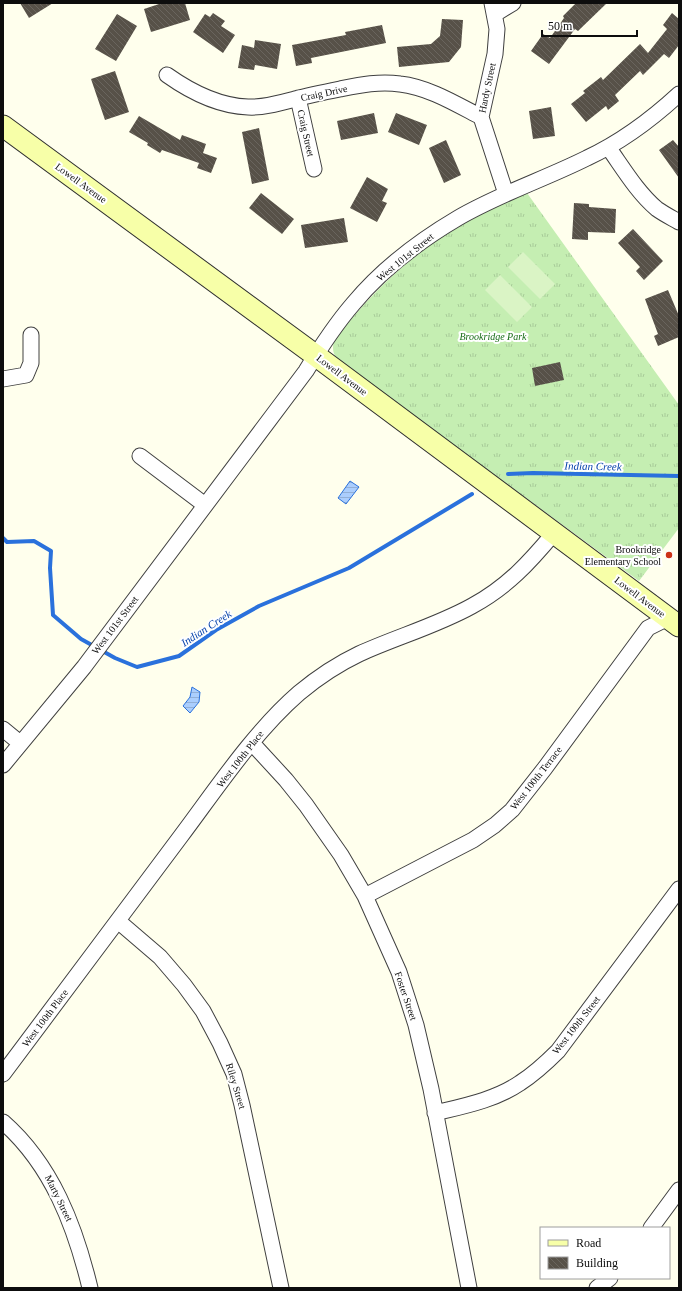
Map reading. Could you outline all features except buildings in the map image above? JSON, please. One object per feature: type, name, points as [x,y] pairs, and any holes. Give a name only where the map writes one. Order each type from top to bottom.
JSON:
[{"type":"street","points":[[494,8],[513,3]]},
{"type":"street","name":"Hardy Street","points":[[494,8],[497,29],[495,54],[481,116],[495,164],[506,194]]},
{"type":"street","name":"Craig Drive","points":[[167,75],[183,86],[201,95],[219,102],[236,106],[262,106],[377,83],[401,84],[418,88],[437,95],[481,116]]},
{"type":"street","name":"West 101st Street","points":[[3,765],[84,667],[306,371],[326,339],[353,303],[381,275],[422,241],[459,217],[506,194],[588,158],[608,147],[654,116],[679,94]]},
{"type":"street","name":"Craig Street","points":[[298,98],[314,169]]},
{"type":"street","name":"Lowell Avenue","points":[[3,126],[315,355],[674,622]]},
{"type":"street","points":[[608,147],[635,186],[649,201],[659,210],[679,222]]},
{"type":"street","points":[[3,380],[26,375],[31,363],[31,335]]},
{"type":"street","points":[[140,456],[206,505]]},
{"type":"street","name":"West 100th Place","points":[[3,1074],[252,743],[272,719],[300,692],[326,673],[358,655],[448,618],[472,606],[501,588],[520,573],[554,534]]},
{"type":"street","name":"West 100th Terrace","points":[[365,896],[473,840],[495,825],[512,810],[545,768],[648,628],[674,622]]},
{"type":"street","points":[[3,729],[20,743]]},
{"type":"street","name":"Foster Street","points":[[252,743],[286,780],[306,805],[341,855],[365,896],[398,972],[414,1017],[435,1113],[469,1288]]},
{"type":"street","name":"West 100th Street","points":[[435,1113],[471,1104],[499,1094],[519,1084],[539,1069],[558,1051],[679,889]]},
{"type":"street","name":"Riley Street","points":[[118,921],[160,957],[184,985],[203,1011],[234,1074],[281,1288]]},
{"type":"street","name":"Marty Street","points":[[3,1122],[35,1156],[50,1179],[70,1219],[81,1252],[90,1288]]},
{"type":"street","points":[[652,1227],[679,1190]]},
{"type":"street","points":[[597,1288],[609,1279]]},
{"type":"green space","name":"Brookridge Park","points":[[527,193],[679,405],[679,528],[639,581],[346,366],[337,358],[333,349],[334,340],[360,309],[402,267],[418,254],[450,231],[488,210]]},
{"type":"green space","points":[[523,252],[555,284],[540,299],[508,267]]},
{"type":"green space","points":[[500,275],[532,307],[517,322],[485,290]]},
{"type":"water","points":[[350,481],[359,487],[346,504],[338,498]]},
{"type":"water","points":[[192,687],[200,692],[199,702],[190,713],[183,706],[190,697]]},
{"type":"waterway","name":"Indian Creek","points":[[508,474],[533,473],[679,476]]},
{"type":"waterway","name":"Indian Creek","points":[[3,538],[7,542],[34,541],[51,551],[50,568],[53,615],[81,639],[115,658],[137,667],[179,656],[216,630],[259,606],[349,568],[472,494]]},
{"type":"place","name":"Brookridge Elementary School","points":[[669,555]]}]
